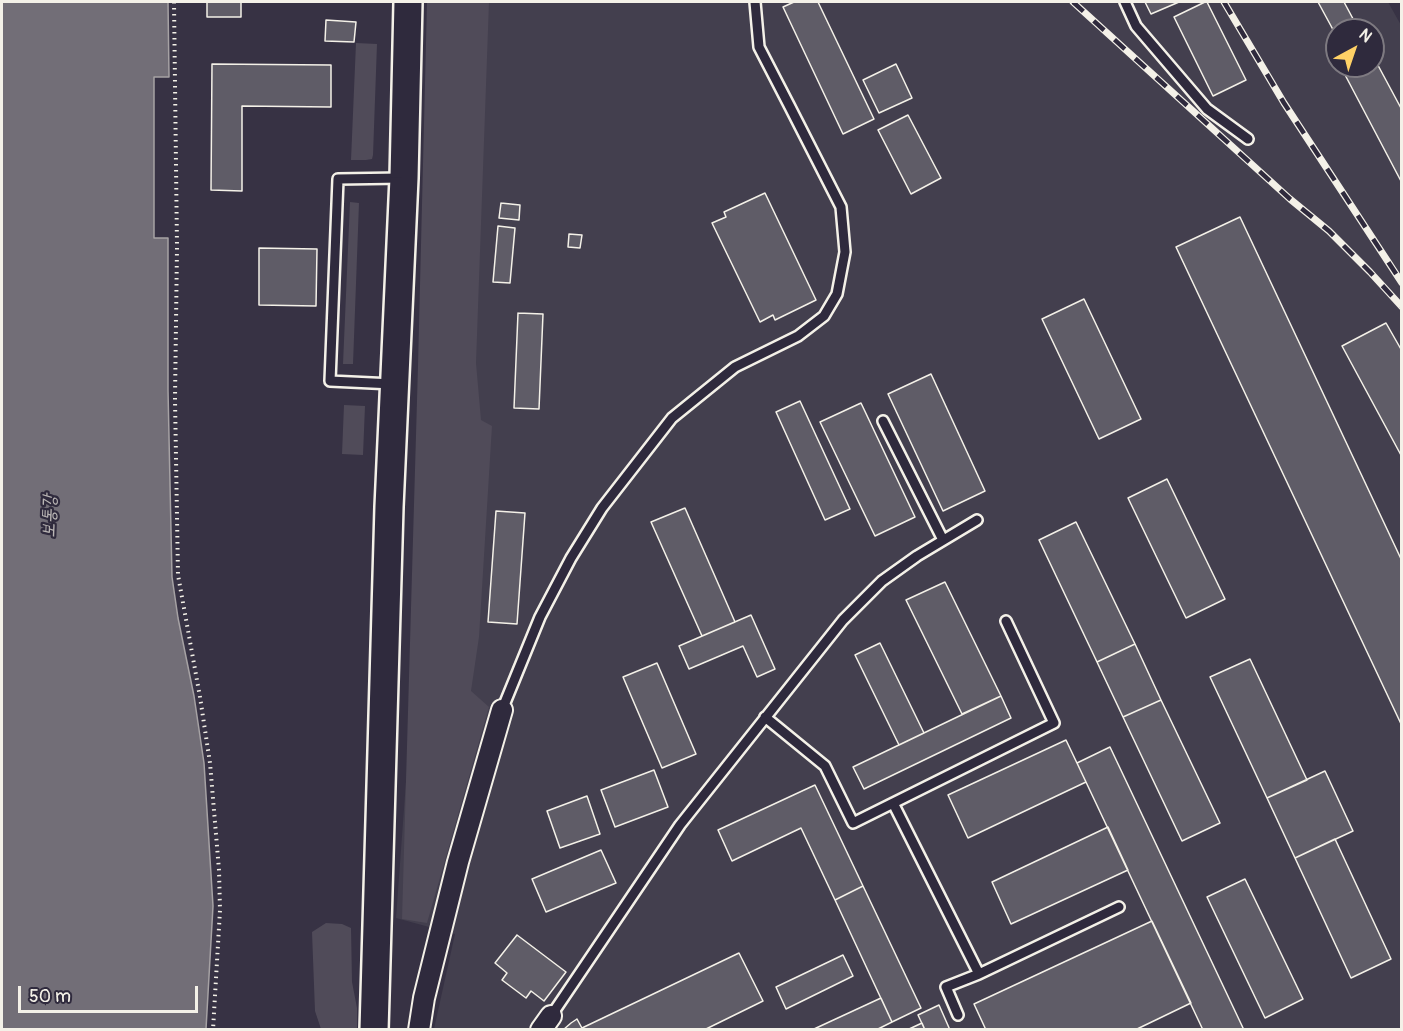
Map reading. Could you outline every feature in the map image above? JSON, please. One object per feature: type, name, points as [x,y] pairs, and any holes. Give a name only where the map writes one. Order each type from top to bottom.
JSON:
[{"type":"main road","points":[[374,1029],[389,507],[404,178],[408,2]]},
{"type":"street","points":[[419,1029],[424,998],[458,862],[501,710]]},
{"type":"lane","points":[[501,710],[540,617],[571,558],[602,508],[672,418],[735,367],[798,336],[824,316],[837,294],[845,252],[841,207],[759,47],[755,2]]},
{"type":"lane","points":[[1125,2],[1136,26],[1207,109],[1248,139]]},
{"type":"lane","points":[[395,384],[330,381],[338,191],[339,179],[404,178]]},
{"type":"lane","points":[[883,420],[943,540]]},
{"type":"lane","points":[[546,1022],[680,825],[843,620],[882,581],[917,556],[977,520]]},
{"type":"lane","points":[[765,717],[825,766],[853,823],[1054,723],[1006,621]]},
{"type":"lane","points":[[893,803],[979,974]]},
{"type":"lane","points":[[958,1015],[946,987],[979,974],[1119,908]]},
{"type":"path","points":[[174,2],[178,576],[210,763],[219,870],[220,910],[213,1029]]},
{"type":"shaded area","points":[[427,2],[489,2],[476,363],[481,420],[492,426],[479,637],[471,691],[489,707],[427,923],[402,919]]},
{"type":"shaded area","points":[[463,2],[1388,2],[1402,27],[1401,1029],[434,1029],[455,934],[396,918]]},
{"type":"shaded area","points":[[356,43],[377,44],[373,155],[372,159],[366,160],[351,160]]},
{"type":"shaded area","points":[[350,202],[359,203],[353,364],[343,364]]},
{"type":"shaded area","points":[[344,405],[365,406],[363,455],[342,454]]},
{"type":"shaded area","points":[[326,923],[342,924],[351,928],[352,982],[357,1008],[357,1029],[321,1029],[315,1011],[312,932]]},
{"type":"water","name":"보통강","points":[[2,2],[168,2],[169,77],[154,77],[154,238],[168,238],[172,577],[204,763],[213,906],[206,1029],[2,1029]]},
{"type":"building","points":[[207,2],[241,2],[241,17],[207,17]]},
{"type":"building","points":[[794,2],[818,2],[874,119],[843,134],[783,7]]},
{"type":"building","points":[[1145,2],[1179,2],[1151,14]]},
{"type":"building","points":[[1205,2],[1246,80],[1213,96],[1174,17]]},
{"type":"building","points":[[1318,2],[1344,2],[1353,18],[1327,18]]},
{"type":"building","points":[[326,20],[356,22],[354,42],[325,41]]},
{"type":"building","points":[[212,64],[331,65],[331,107],[242,106],[242,191],[211,190]]},
{"type":"building","points":[[896,64],[912,98],[879,113],[863,80]]},
{"type":"building","points":[[1347,78],[1385,78],[1402,110],[1402,183]]},
{"type":"building","points":[[908,115],[941,178],[911,194],[878,130]]},
{"type":"building","points":[[765,193],[816,300],[775,320],[773,315],[760,322],[712,223],[726,217],[724,212]]},
{"type":"building","points":[[501,203],[520,205],[519,220],[499,218]]},
{"type":"building","points":[[1240,217],[1402,561],[1402,726],[1176,247]]},
{"type":"building","points":[[498,226],[515,228],[510,283],[493,282]]},
{"type":"building","points":[[569,234],[582,235],[580,248],[568,247]]},
{"type":"building","points":[[259,248],[317,249],[316,306],[259,305]]},
{"type":"building","points":[[1084,299],[1141,419],[1099,439],[1042,319]]},
{"type":"building","points":[[518,313],[543,314],[539,409],[514,408]]},
{"type":"building","points":[[1386,323],[1402,351],[1402,457],[1342,346]]},
{"type":"building","points":[[931,374],[985,491],[943,511],[888,394]]},
{"type":"building","points":[[800,401],[850,509],[825,520],[776,412]]},
{"type":"building","points":[[861,403],[915,517],[875,536],[820,422]]},
{"type":"building","points":[[1167,479],[1225,599],[1186,618],[1128,498]]},
{"type":"building","points":[[685,508],[735,622],[702,636],[651,522]]},
{"type":"building","points":[[496,511],[525,513],[517,624],[488,622]]},
{"type":"building","points":[[1076,522],[1135,644],[1097,662],[1039,540]]},
{"type":"building","points":[[945,582],[1001,696],[962,714],[906,600]]},
{"type":"building","points":[[751,615],[775,669],[757,677],[743,646],[689,669],[679,646]]},
{"type":"building","points":[[880,643],[924,733],[899,745],[855,655]]},
{"type":"building","points":[[1135,644],[1161,700],[1123,717],[1097,662]]},
{"type":"building","points":[[1250,659],[1307,780],[1267,798],[1210,677]]},
{"type":"building","points":[[657,663],[696,754],[662,768],[623,677]]},
{"type":"building","points":[[1001,696],[1011,718],[864,789],[853,767]]},
{"type":"building","points":[[1161,700],[1220,823],[1182,841],[1123,717]]},
{"type":"building","points":[[1066,740],[1086,782],[968,838],[948,795]]},
{"type":"building","points":[[1110,747],[1244,1030],[1203,1030],[1077,763]]},
{"type":"building","points":[[654,770],[668,807],[615,827],[601,790]]},
{"type":"building","points":[[1325,771],[1353,831],[1295,858],[1267,798]]},
{"type":"building","points":[[815,785],[863,886],[835,900],[801,828],[732,861],[718,830]]},
{"type":"building","points":[[587,796],[600,834],[560,848],[547,811]]},
{"type":"building","points":[[1108,827],[1128,870],[1011,924],[992,882]]},
{"type":"building","points":[[1335,839],[1391,959],[1351,978],[1295,858]]},
{"type":"building","points":[[601,850],[616,883],[546,912],[532,879]]},
{"type":"building","points":[[1245,879],[1303,999],[1265,1018],[1207,897]]},
{"type":"building","points":[[863,886],[921,1008],[892,1022],[835,900]]},
{"type":"building","points":[[1152,921],[1191,1003],[1135,1030],[986,1030],[974,1004]]},
{"type":"building","points":[[517,935],[566,972],[544,1001],[531,991],[526,998],[502,980],[507,973],[495,963]]},
{"type":"building","points":[[739,953],[763,1001],[704,1030],[583,1030],[582,1028]]},
{"type":"building","points":[[843,955],[853,976],[786,1009],[776,987]]},
{"type":"building","points":[[881,998],[892,1022],[876,1030],[814,1029]]},
{"type":"building","points":[[939,1005],[950,1030],[925,1030],[918,1015]]},
{"type":"building","points":[[577,1019],[583,1030],[563,1030],[571,1023]]},
{"type":"building","points":[[922,1023],[925,1030],[907,1030]]},
{"type":"railway","points":[[1073,2],[1290,199],[1329,231],[1402,307]]},
{"type":"railway","points":[[1224,2],[1284,103],[1402,283]]}]
